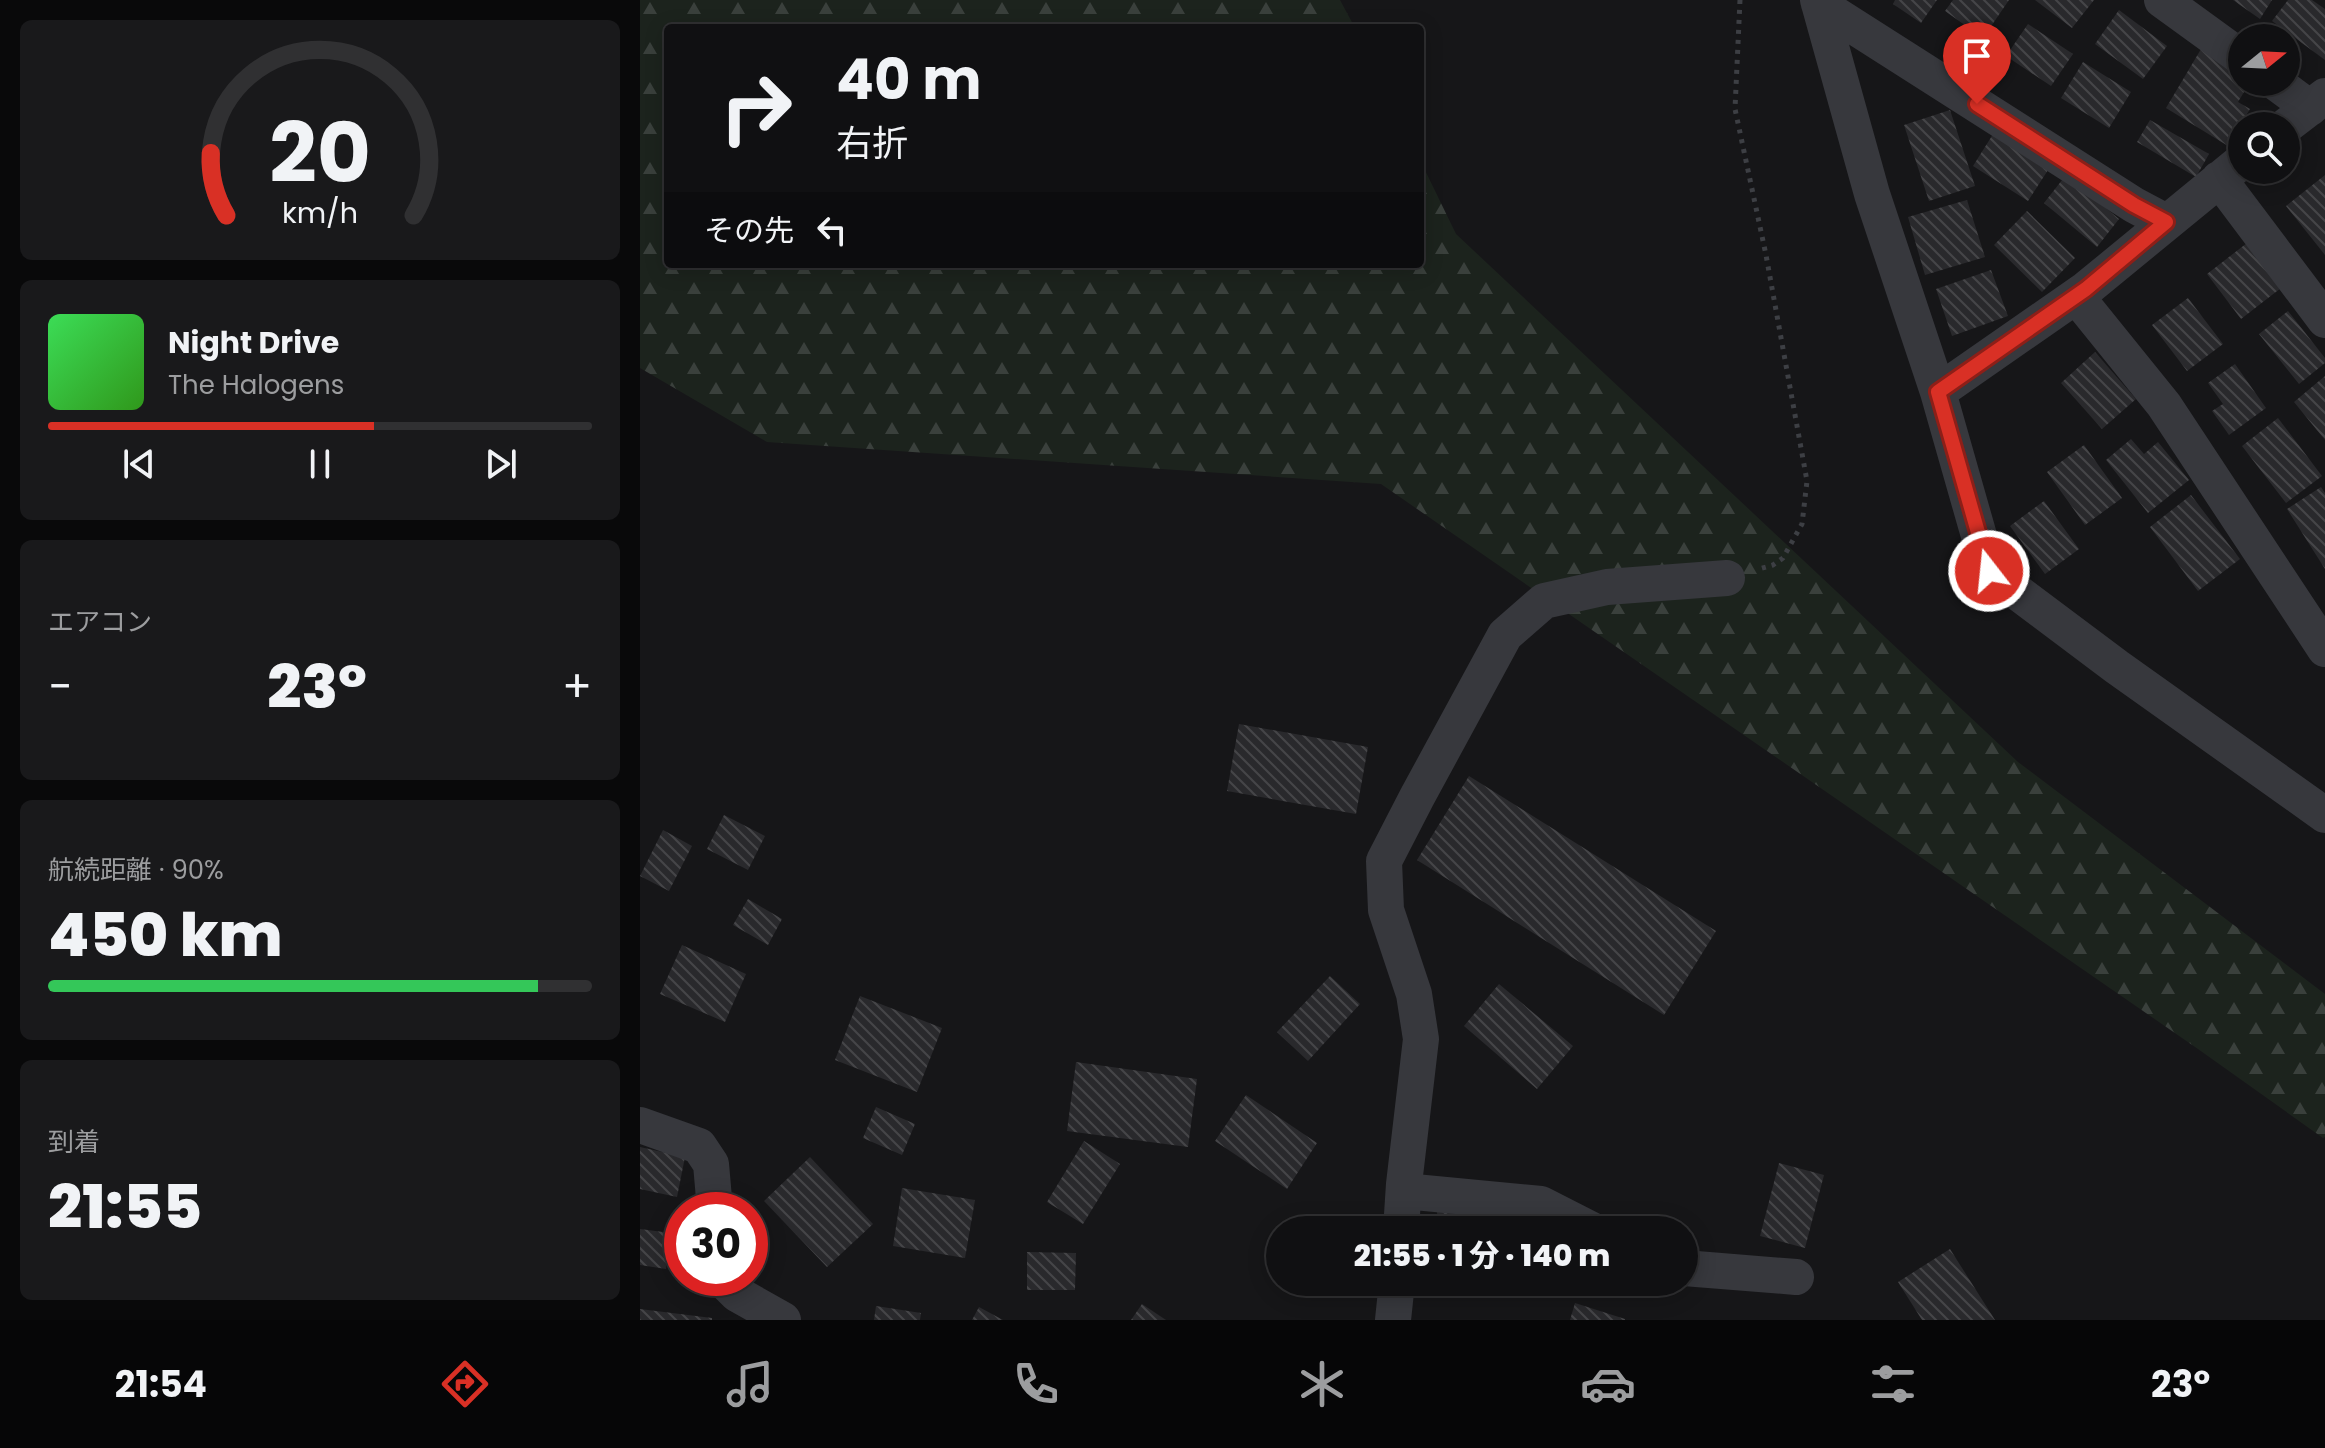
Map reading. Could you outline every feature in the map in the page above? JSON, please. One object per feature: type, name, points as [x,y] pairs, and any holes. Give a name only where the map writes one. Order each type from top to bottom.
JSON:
[{"type":"street","points":[[2162,0],[2228,48]]},
{"type":"street","points":[[1819,2],[2134,205],[2166,222]]},
{"type":"street","points":[[1819,2],[1872,194],[1938,392],[1989,571],[2117,667],[2325,815]]},
{"type":"street","points":[[2291,96],[2307,110]]},
{"type":"street","points":[[1938,392],[2076,296],[2228,172]]},
{"type":"street","points":[[2239,184],[2325,320]]},
{"type":"street","points":[[2076,296],[2164,405],[2325,649]]},
{"type":"street","points":[[1402,1216],[1421,1039],[1414,994],[1386,910],[1384,861],[1505,635],[1544,601],[1607,587],[1727,578]]},
{"type":"street","points":[[640,1125],[699,1146],[711,1164],[713,1192]]},
{"type":"street","points":[[1404,1191],[1541,1204],[1565,1216]]},
{"type":"street","points":[[1698,1269],[1796,1277]]},
{"type":"street","points":[[741,1296],[783,1320]]},
{"type":"street","points":[[1393,1320],[1396,1296]]},
{"type":"path","points":[[1727,578],[1773,565],[1783,558],[1802,524],[1807,481],[1766,255],[1735,109],[1740,0]]},
{"type":"green space","points":[[640,0],[1340,0],[1353,24],[664,24],[664,268],[1424,268],[1424,168],[1456,234],[2018,762],[2325,994],[2325,1137],[1381,484],[767,442],[640,368]]},
{"type":"building","points":[[1895,0],[1937,0],[1921,23],[1893,4]]},
{"type":"building","points":[[1953,0],[2009,0],[1983,38],[1945,11]]},
{"type":"building","points":[[2035,0],[2094,0],[2072,28]]},
{"type":"building","points":[[2233,0],[2272,0],[2260,19]]},
{"type":"building","points":[[2288,0],[2312,0],[2325,9],[2325,60],[2300,42],[2300,24],[2276,24],[2272,21]]},
{"type":"building","points":[[2119,10],[2167,46],[2143,79],[2095,44]]},
{"type":"building","points":[[2028,24],[2073,54],[2051,86],[2006,56]]},
{"type":"building","points":[[2204,44],[2228,59],[2228,96],[2242,96],[2238,102],[2250,109],[2248,112],[2228,112],[2228,146],[2166,108]]},
{"type":"building","points":[[2083,62],[2131,92],[2109,128],[2061,98]]},
{"type":"building","points":[[1950,110],[1975,186],[1929,201],[1904,125]]},
{"type":"building","points":[[2150,120],[2209,154],[2196,177],[2137,142]]},
{"type":"building","points":[[1995,131],[2050,167],[2028,201],[1973,166]]},
{"type":"building","points":[[2066,175],[2119,219],[2097,247],[2044,203]]},
{"type":"building","points":[[2325,175],[2325,255],[2286,206]]},
{"type":"building","points":[[1967,200],[1985,257],[1925,275],[1908,217]]},
{"type":"building","points":[[2027,211],[2075,258],[2042,292],[1994,245]]},
{"type":"building","points":[[2247,243],[2281,288],[2241,319],[2207,274]]},
{"type":"building","points":[[1991,270],[2008,316],[1952,336],[1936,289]]},
{"type":"building","points":[[2188,298],[2223,344],[2187,371],[2152,325]]},
{"type":"building","points":[[2288,311],[2325,358],[2325,363],[2299,384],[2259,334]]},
{"type":"building","points":[[2095,352],[2136,399],[2102,429],[2061,383]]},
{"type":"building","points":[[2235,364],[2266,408],[2229,435],[2212,411],[2223,404],[2208,383]]},
{"type":"building","points":[[2325,376],[2325,440],[2294,402]]},
{"type":"building","points":[[2278,418],[2322,476],[2286,503],[2242,446]]},
{"type":"building","points":[[2131,439],[2144,454],[2158,442],[2189,480],[2148,513],[2106,460]]},
{"type":"building","points":[[2084,445],[2122,498],[2085,525],[2047,472]]},
{"type":"building","points":[[2321,487],[2325,493],[2325,569],[2287,509]]},
{"type":"building","points":[[2191,495],[2240,559],[2198,591],[2150,527]]},
{"type":"building","points":[[2044,501],[2079,549],[2045,574],[2010,526]]},
{"type":"building","points":[[1239,724],[1368,747],[1356,814],[1227,791]]},
{"type":"building","points":[[1469,776],[1716,931],[1664,1015],[1417,860]]},
{"type":"building","points":[[724,815],[765,836],[748,870],[707,849]]},
{"type":"building","points":[[663,830],[692,846],[669,891],[640,876]]},
{"type":"building","points":[[748,899],[782,919],[768,945],[733,925]]},
{"type":"building","points":[[682,945],[746,974],[725,1022],[660,994]]},
{"type":"building","points":[[1330,976],[1360,1004],[1308,1061],[1277,1032]]},
{"type":"building","points":[[1499,984],[1573,1046],[1537,1089],[1464,1026]]},
{"type":"building","points":[[860,996],[942,1028],[917,1092],[835,1060]]},
{"type":"building","points":[[1076,1062],[1197,1079],[1188,1147],[1067,1131]]},
{"type":"building","points":[[1246,1095],[1317,1143],[1287,1189],[1215,1141]]},
{"type":"building","points":[[876,1107],[915,1124],[902,1155],[863,1138]]},
{"type":"building","points":[[1084,1141],[1120,1164],[1083,1224],[1047,1202]]},
{"type":"building","points":[[640,1147],[685,1157],[678,1192],[664,1194],[640,1189]]},
{"type":"building","points":[[810,1157],[873,1224],[827,1267],[768,1205],[768,1197]]},
{"type":"building","points":[[1779,1163],[1824,1175],[1805,1248],[1760,1236]]},
{"type":"building","points":[[902,1188],[975,1200],[965,1258],[893,1246]]},
{"type":"building","points":[[1504,1206],[1505,1216],[1437,1216],[1437,1212]]},
{"type":"building","points":[[640,1229],[664,1232],[664,1269],[640,1265]]},
{"type":"building","points":[[1950,1249],[1995,1320],[1922,1320],[1898,1282]]},
{"type":"building","points":[[1027,1252],[1076,1253],[1075,1290],[1027,1290]]},
{"type":"building","points":[[1575,1303],[1625,1319],[1625,1320],[1570,1320]]},
{"type":"building","points":[[1142,1304],[1166,1320],[1131,1320]]},
{"type":"building","points":[[876,1306],[921,1313],[920,1320],[874,1320]]},
{"type":"building","points":[[979,1307],[1003,1320],[972,1320]]},
{"type":"building","points":[[640,1309],[712,1318],[712,1320],[640,1320]]},
{"type":"route","points":[[1977,104],[2134,205],[2166,222],[2086,289],[1938,392],[1989,571]]}]
